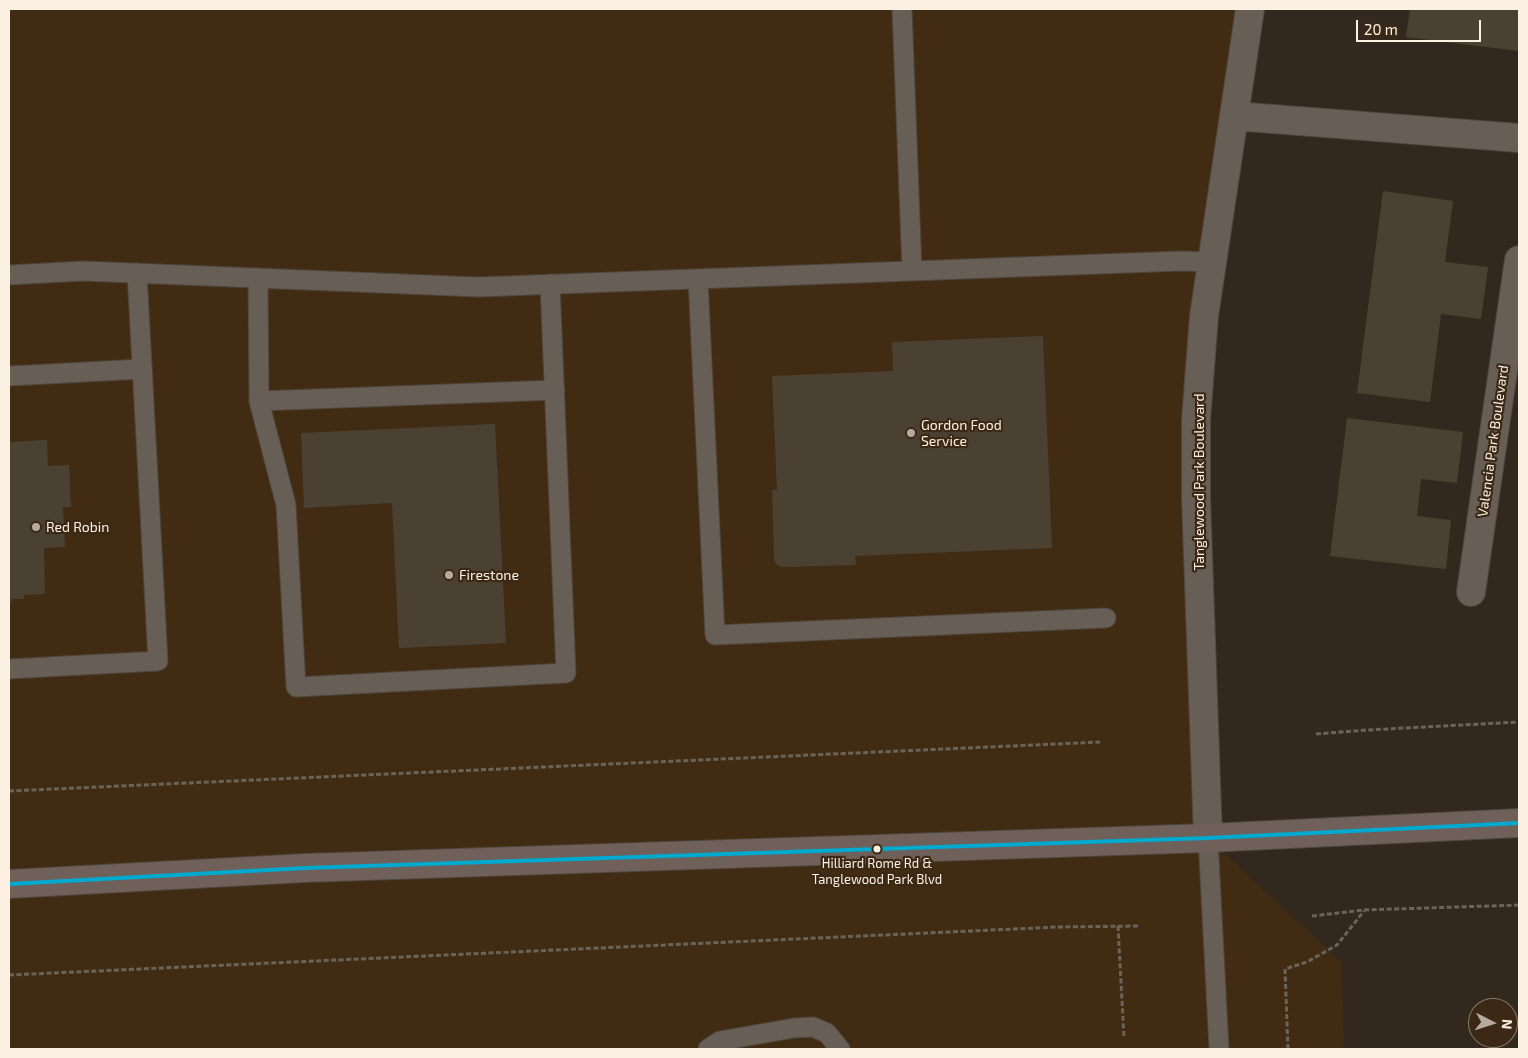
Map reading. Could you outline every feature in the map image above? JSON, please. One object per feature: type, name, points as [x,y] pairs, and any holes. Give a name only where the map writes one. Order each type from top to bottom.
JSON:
[{"type":"main road","points":[[9,884],[314,868],[1208,838],[1519,822]]},
{"type":"street","name":"Tanglewood Park Boulevard","points":[[1208,838],[1196,499],[1196,420],[1204,316],[1250,9]]},
{"type":"street","points":[[1234,116],[1519,138]]},
{"type":"street","name":"Valencia Park Boulevard","points":[[1471,592],[1519,260]]},
{"type":"lane","points":[[902,9],[912,271]]},
{"type":"lane","points":[[9,275],[83,270],[478,287],[1181,261],[1213,262]]},
{"type":"lane","points":[[9,668],[158,661],[138,273]]},
{"type":"lane","points":[[258,278],[259,401],[286,505],[296,687],[566,673],[550,284]]},
{"type":"lane","points":[[698,279],[715,635],[1106,618]]},
{"type":"lane","points":[[9,376],[142,369]]},
{"type":"lane","points":[[259,401],[555,390]]},
{"type":"lane","points":[[1208,838],[1219,1049]]},
{"type":"lane","points":[[708,1049],[720,1041],[794,1028],[813,1027],[827,1033],[840,1049]]},
{"type":"path","points":[[1316,734],[1519,722]]},
{"type":"path","points":[[9,791],[1100,742]]},
{"type":"path","points":[[1312,916],[1364,910],[1519,905]]},
{"type":"path","points":[[1288,1049],[1285,969],[1307,962],[1338,945],[1364,910]]},
{"type":"path","points":[[1118,926],[1124,1038]]},
{"type":"path","points":[[9,975],[1038,928],[1139,926]]},
{"type":"shaded area","points":[[9,9],[1250,9],[1204,316],[1208,838],[1341,962],[1344,1049],[9,1049]]},
{"type":"building","points":[[1410,9],[1519,9],[1519,51],[1406,37]]},
{"type":"building","points":[[1383,191],[1453,201],[1445,262],[1488,267],[1481,319],[1441,314],[1430,402],[1357,393]]},
{"type":"building","name":"Gordon Food Service","points":[[1043,336],[1052,548],[855,556],[856,565],[781,567],[775,563],[772,490],[777,490],[772,376],[893,371],[892,342]]},
{"type":"building","points":[[1347,418],[1463,432],[1457,483],[1421,479],[1417,516],[1451,520],[1446,569],[1330,556]]},
{"type":"building","name":"Firestone","points":[[495,424],[506,643],[399,648],[392,503],[304,508],[301,433]]},
{"type":"building","name":"Red Robin","points":[[47,440],[48,466],[69,465],[71,507],[63,507],[65,547],[44,548],[45,594],[24,595],[24,599],[12,599],[9,607],[9,442]]},
{"type":"transit line","points":[[9,884],[305,868],[1208,838],[1519,823]]},
{"type":"place","name":"Gordon Food Service","points":[[911,433]]},
{"type":"place","name":"Red Robin","points":[[36,527]]},
{"type":"place","name":"Firestone","points":[[449,575]]},
{"type":"place","name":"Hilliard Rome Rd & Tanglewood Park Blvd","points":[[877,849]]}]
